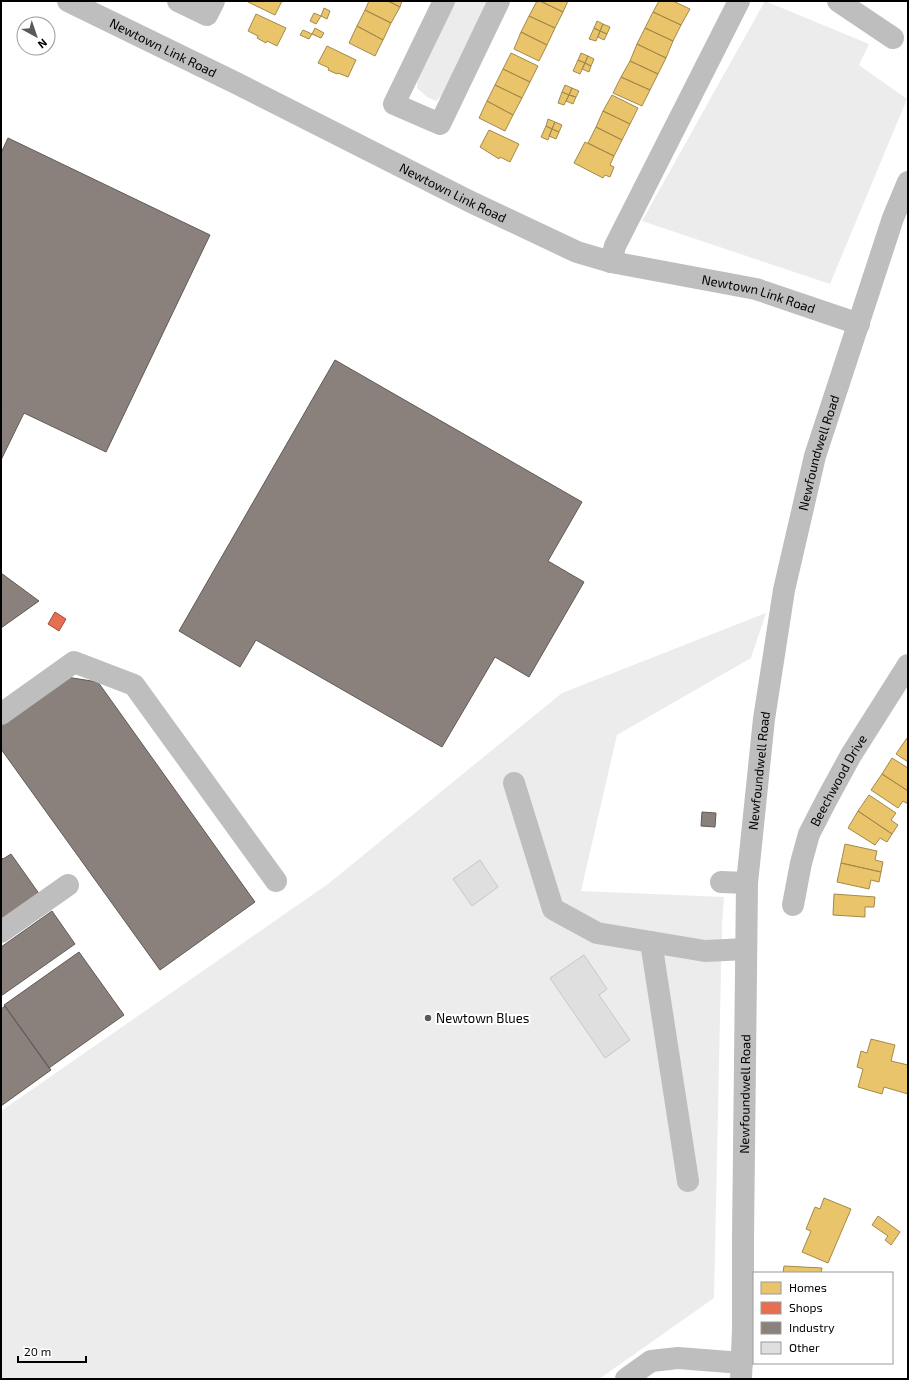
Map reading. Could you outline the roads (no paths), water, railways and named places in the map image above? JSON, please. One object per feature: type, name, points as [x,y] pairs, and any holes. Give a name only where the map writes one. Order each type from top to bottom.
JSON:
[{"type":"street","name":"Newtown Link Road","points":[[68,1],[471,202],[577,252],[611,262],[756,289],[859,324]]},
{"type":"street","points":[[178,1],[207,15],[214,1]]},
{"type":"street","points":[[444,1],[394,104],[440,124],[499,1]]},
{"type":"street","points":[[611,262],[615,246],[739,1]]},
{"type":"street","points":[[838,1],[893,38]]},
{"type":"street","name":"Newfoundwell Road","points":[[741,1371],[743,1329],[747,883],[764,719],[784,590],[816,456],[893,218],[908,182]]},
{"type":"street","points":[[1,714],[74,662],[134,685],[276,881]]},
{"type":"street","name":"Beechwood Drive","points":[[793,905],[801,863],[809,834],[826,799],[851,755],[908,665]]},
{"type":"street","points":[[514,783],[553,910],[597,933],[705,951],[746,949]]},
{"type":"street","points":[[721,882],[747,883]]},
{"type":"street","points":[[1,932],[68,885]]},
{"type":"street","points":[[651,942],[688,1181]]},
{"type":"street","points":[[626,1379],[651,1361],[678,1358],[741,1371]]},
{"type":"place","name":"Newtown Blues","points":[[428,1018]]}]
